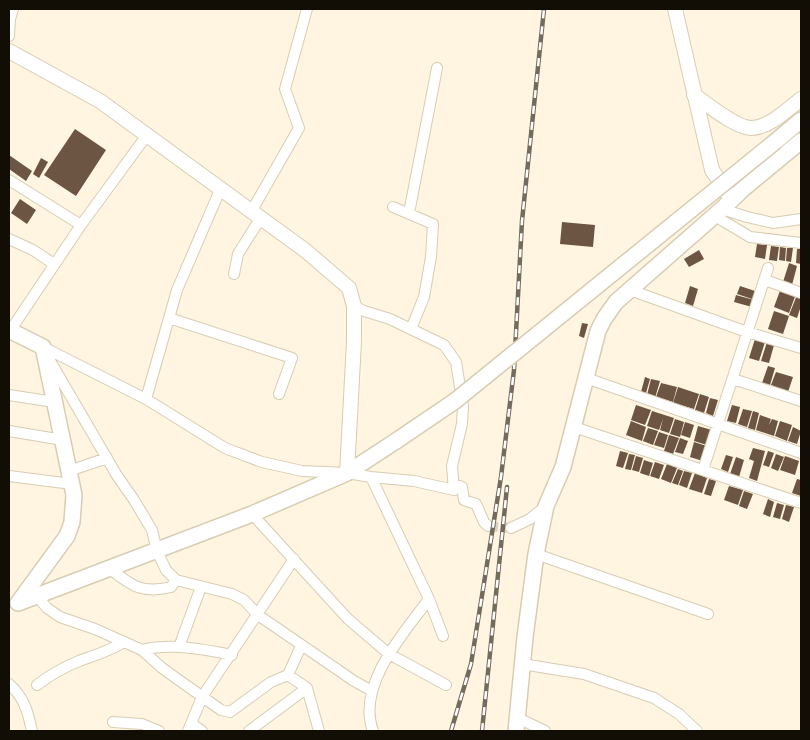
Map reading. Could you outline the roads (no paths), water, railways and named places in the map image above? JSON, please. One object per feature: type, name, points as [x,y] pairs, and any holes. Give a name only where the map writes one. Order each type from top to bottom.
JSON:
[{"type":"main road","points":[[14,605],[252,514],[347,472],[456,401],[801,120]]},
{"type":"main road","points":[[517,725],[522,664],[536,554],[546,506],[563,467],[593,347],[604,319],[616,302],[723,208],[743,188],[801,141]]},
{"type":"main road","points":[[9,331],[43,347],[74,496],[72,522],[67,536],[14,605]]},
{"type":"main road","points":[[42,571],[46,585],[53,590]]},
{"type":"street","points":[[9,36],[10,19],[13,9]]},
{"type":"street","points":[[234,274],[238,254],[299,128],[285,89],[307,9]]},
{"type":"street","points":[[675,9],[712,170],[723,208],[750,237],[801,243]]},
{"type":"street","points":[[9,51],[100,101],[306,251],[349,288],[354,306],[354,341],[347,472]]},
{"type":"street","points":[[409,213],[438,68]]},
{"type":"street","points":[[694,95],[733,122],[750,128],[765,124],[801,99]]},
{"type":"street","points":[[9,331],[81,225],[147,135]]},
{"type":"street","points":[[9,180],[81,225]]},
{"type":"street","points":[[146,399],[177,290],[220,190]]},
{"type":"street","points":[[393,207],[434,224],[431,257],[424,297],[411,329]]},
{"type":"street","points":[[723,208],[747,217],[773,223],[801,219]]},
{"type":"street","points":[[9,239],[33,250],[54,264]]},
{"type":"street","points":[[704,470],[768,268]]},
{"type":"street","points":[[765,280],[801,293]]},
{"type":"street","points":[[630,290],[747,332],[801,348]]},
{"type":"street","points":[[354,306],[390,319],[444,345],[456,362],[463,406],[462,424],[452,466],[454,490]]},
{"type":"street","points":[[169,318],[292,358],[279,394]]},
{"type":"street","points":[[43,347],[146,399],[225,448],[262,462],[302,471],[347,472],[372,477],[414,481],[454,490],[460,486],[462,487],[464,500],[476,504],[484,522],[488,526]]},
{"type":"street","points":[[43,347],[107,458],[152,530],[157,551],[166,570],[176,580],[232,594],[244,600],[258,616],[372,691]]},
{"type":"street","points":[[586,378],[801,453]]},
{"type":"street","points":[[732,379],[801,402]]},
{"type":"street","points":[[9,396],[54,402]]},
{"type":"street","points":[[574,427],[801,503]]},
{"type":"street","points":[[9,431],[62,440]]},
{"type":"street","points":[[9,476],[70,478],[107,458]]},
{"type":"street","points":[[372,477],[429,599],[443,636]]},
{"type":"street","points":[[511,528],[530,519],[546,506]]},
{"type":"street","points":[[252,514],[348,619],[388,654],[446,685]]},
{"type":"street","points":[[536,554],[708,614]]},
{"type":"street","points":[[202,731],[190,728],[202,697],[258,616],[294,559]]},
{"type":"street","points":[[110,569],[130,584],[149,591],[171,587],[176,580]]},
{"type":"street","points":[[179,647],[201,587]]},
{"type":"street","points":[[37,596],[47,608],[60,617],[94,629],[142,650],[162,668],[220,710],[230,712],[271,682],[288,675],[301,646]]},
{"type":"street","points":[[373,731],[369,715],[372,691],[388,654],[429,599]]},
{"type":"street","points":[[37,684],[51,674],[78,661],[112,650],[124,642]]},
{"type":"street","points":[[142,650],[157,646],[179,647],[210,650],[232,655]]},
{"type":"street","points":[[522,664],[584,674],[654,698],[679,714],[697,731]]},
{"type":"street","points":[[288,675],[307,688],[319,731]]},
{"type":"street","points":[[9,684],[19,693],[22,699],[28,712],[32,731]]},
{"type":"street","points":[[249,731],[307,688]]},
{"type":"street","points":[[113,722],[142,724],[159,731]]},
{"type":"street","points":[[517,725],[545,731]]},
{"type":"tunnel","points":[[488,526],[511,528]]},
{"type":"railway","points":[[451,731],[471,664],[501,477],[514,370],[522,221],[544,9]]},
{"type":"railway","points":[[482,731],[507,487]]}]
